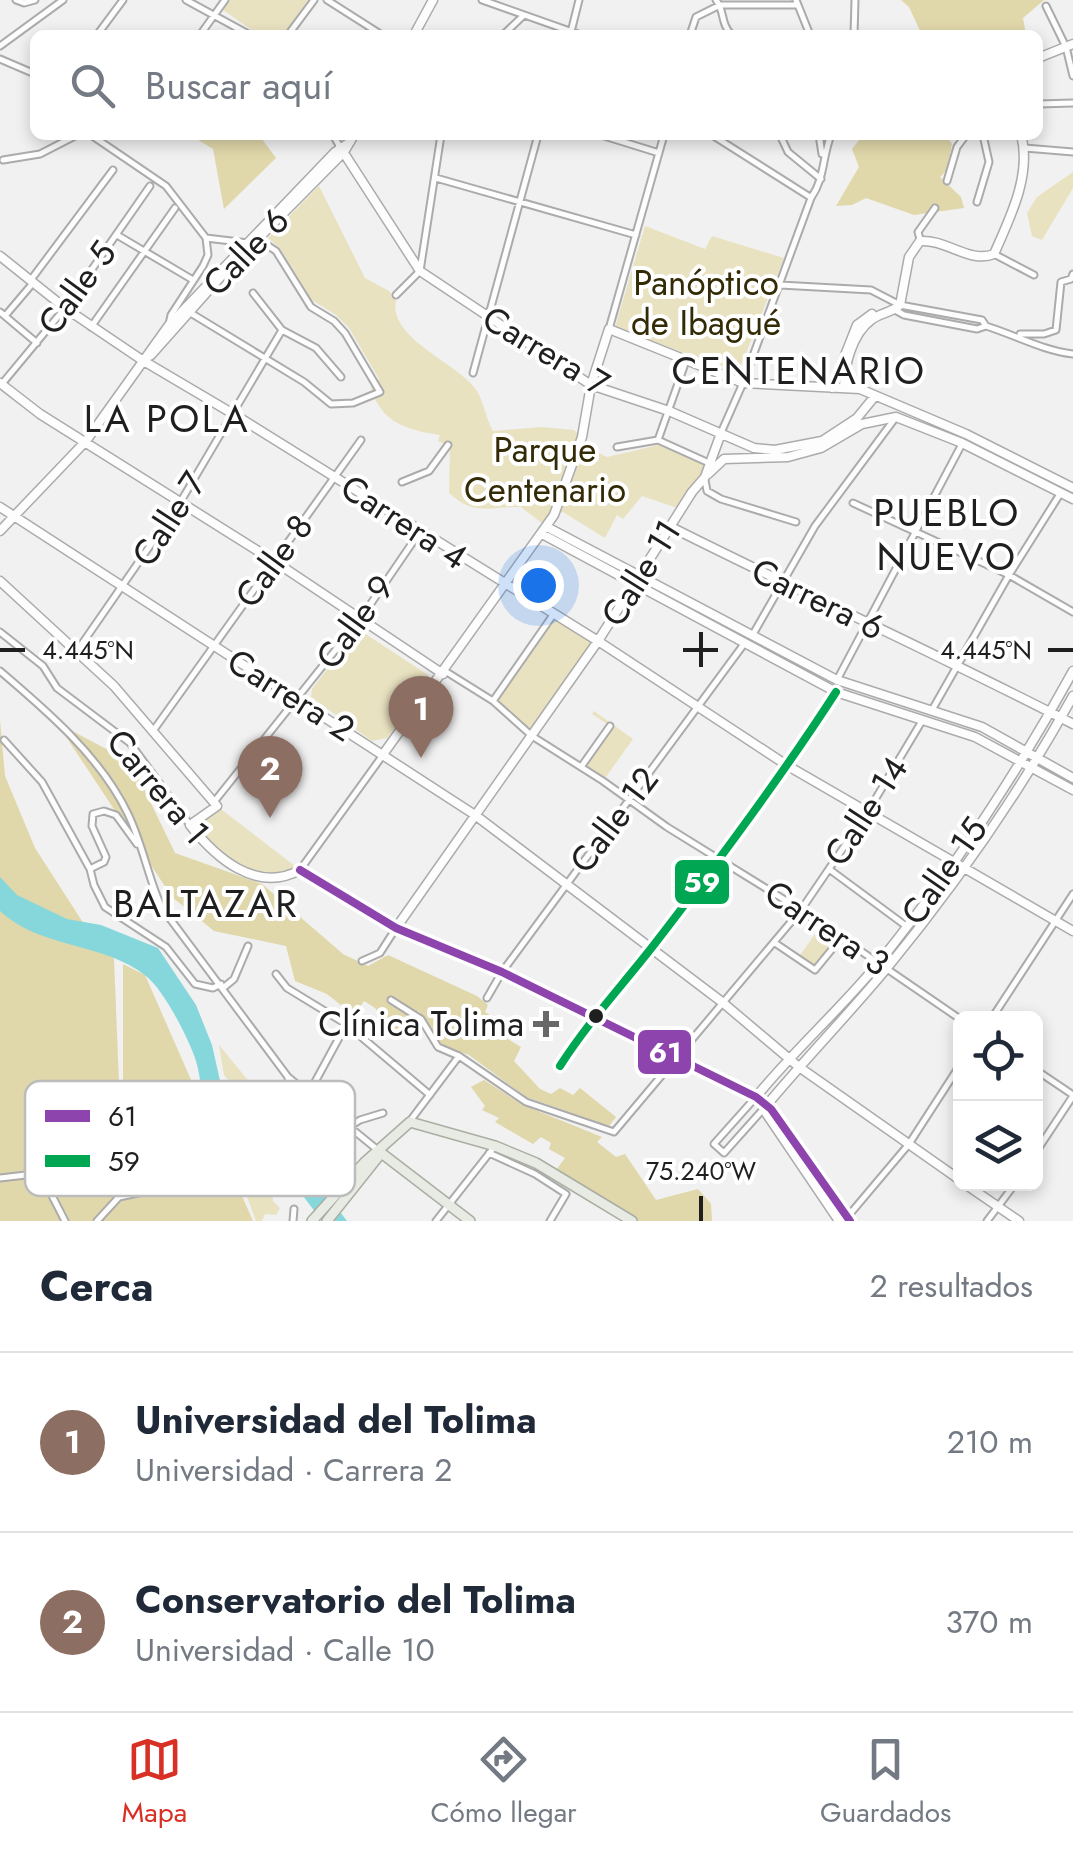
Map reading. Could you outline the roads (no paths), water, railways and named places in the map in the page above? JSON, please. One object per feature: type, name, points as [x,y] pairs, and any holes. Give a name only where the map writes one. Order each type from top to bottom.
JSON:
[{"type":"main road","points":[[417,30],[433,0]]},
{"type":"main road","points":[[1043,56],[1070,45]]},
{"type":"main road","name":"Calle 6","points":[[142,360],[152,355],[351,140]]},
{"type":"main road","points":[[898,307],[909,257],[920,240],[934,240],[974,256],[994,254],[1024,170],[1023,140]]},
{"type":"main road","name":"Calle 6","points":[[0,530],[86,441],[169,324],[342,150]]},
{"type":"main road","name":"Carrera 7","points":[[342,150],[420,271],[591,385],[669,411],[754,448],[788,450],[822,440],[860,421],[875,396]]},
{"type":"main road","name":"Carrera 4","points":[[0,257],[91,327],[142,360],[598,642],[788,766],[1073,931]]},
{"type":"main road","points":[[844,388],[848,360],[862,329],[870,320],[898,307]]},
{"type":"main road","points":[[832,388],[857,325],[879,311],[898,307]]},
{"type":"main road","points":[[384,754],[506,587],[557,508],[580,441],[591,385],[609,329],[743,383],[860,390],[1073,488]]},
{"type":"main road","name":"Carrera 3","points":[[0,385],[444,672]]},
{"type":"main road","points":[[720,436],[714,463],[730,458],[788,457],[820,448],[860,421],[896,417],[964,439],[1073,499]]},
{"type":"main road","name":"Calle 11","points":[[396,928],[598,642],[714,463]]},
{"type":"main road","name":"Carrera 2","points":[[0,507],[475,815],[722,1002],[799,1067],[953,1175]]},
{"type":"main road","name":"Carrera 6","points":[[671,526],[1073,724]]},
{"type":"main road","points":[[544,530],[836,692],[975,736],[1073,790]]},
{"type":"main road","points":[[0,581],[114,686],[215,804]]},
{"type":"main road","points":[[636,582],[838,680],[982,727],[1073,778]]},
{"type":"main road","name":"Calle 15","points":[[756,1096],[788,1058],[883,965],[1020,762],[1073,671]]},
{"type":"main road","name":"Calle 15","points":[[766,1106],[965,866],[1032,768],[1073,696]]},
{"type":"main road","name":"Calle 9","points":[[190,825],[215,804]]},
{"type":"main road","name":"Carrera 1","points":[[190,825],[214,854],[244,872],[274,876],[300,870]]},
{"type":"main road","points":[[300,870],[396,928],[502,972],[756,1096],[845,1220]]},
{"type":"main road","points":[[355,1182],[371,1170],[380,1152],[410,1122],[566,1179],[632,1221]]},
{"type":"main road","points":[[380,1152],[470,1221]]},
{"type":"main road","name":"Carrera 2","points":[[976,1191],[1019,1221]]},
{"type":"main road","points":[[312,1221],[338,1196]]},
{"type":"main road","points":[[328,1221],[342,1196]]},
{"type":"street","points":[[16,0],[35,0]]},
{"type":"street","points":[[0,46],[63,0]]},
{"type":"street","points":[[101,30],[123,0]]},
{"type":"street","points":[[186,0],[241,30]]},
{"type":"street","points":[[204,30],[224,0]]},
{"type":"street","points":[[292,30],[314,0]]},
{"type":"street","points":[[327,0],[374,30]]},
{"type":"street","points":[[482,0],[560,30]]},
{"type":"street","points":[[571,30],[580,0]]},
{"type":"street","points":[[854,30],[855,0]]},
{"type":"street","points":[[718,3],[721,19],[729,30]]},
{"type":"street","points":[[692,30],[696,17],[718,3],[797,3],[808,30]]},
{"type":"street","points":[[1046,6],[1070,45],[1073,76]]},
{"type":"street","points":[[508,30],[524,15]]},
{"type":"street","points":[[0,59],[30,72]]},
{"type":"street","points":[[1043,104],[1073,104]]},
{"type":"street","points":[[1,159],[40,154],[68,140]]},
{"type":"street","points":[[98,140],[166,186],[206,238],[245,244],[260,238],[276,251],[311,307],[334,320],[345,334],[380,392],[353,403],[332,404],[304,382],[190,312]]},
{"type":"street","name":"Carrera 7","points":[[336,140],[342,150]]},
{"type":"street","points":[[396,295],[420,271],[440,140]]},
{"type":"street","points":[[473,373],[537,140]]},
{"type":"street","points":[[617,140],[659,152]]},
{"type":"street","points":[[609,329],[663,140]]},
{"type":"street","points":[[720,140],[812,198]]},
{"type":"street","points":[[782,140],[788,152],[823,180]]},
{"type":"street","points":[[720,436],[812,198],[823,180],[820,140]]},
{"type":"street","points":[[823,156],[828,140]]},
{"type":"street","points":[[947,181],[962,140]]},
{"type":"street","points":[[977,202],[990,162],[984,140]]},
{"type":"street","points":[[1025,148],[1073,152]]},
{"type":"street","points":[[37,343],[2,314],[32,282],[113,170]]},
{"type":"street","points":[[436,178],[636,235]]},
{"type":"street","name":"Calle 5","points":[[0,385],[65,308],[150,186]]},
{"type":"street","points":[[91,327],[175,208]]},
{"type":"street","points":[[920,240],[918,232],[934,208]]},
{"type":"street","points":[[117,235],[193,280]]},
{"type":"street","name":"Calle 6","points":[[169,324],[208,255],[206,238]]},
{"type":"street","points":[[994,254],[1034,275]]},
{"type":"street","points":[[1012,334],[1056,330],[1061,282],[1073,274]]},
{"type":"street","points":[[780,285],[871,290],[904,315],[977,329],[986,326],[1056,352],[1073,354]]},
{"type":"street","points":[[252,293],[282,330],[316,348],[342,376]]},
{"type":"street","name":"Calle 7","points":[[77,651],[181,501],[282,330]]},
{"type":"street","points":[[658,440],[687,358]]},
{"type":"street","points":[[752,636],[815,526],[896,417]]},
{"type":"street","points":[[838,680],[964,439]]},
{"type":"street","name":"Calle 8","points":[[153,731],[361,440]]},
{"type":"street","points":[[617,447],[658,440],[714,463]]},
{"type":"street","points":[[402,482],[429,471],[448,445]]},
{"type":"street","points":[[705,477],[707,491],[720,500],[796,522]]},
{"type":"street","points":[[932,710],[1008,575],[1060,494]]},
{"type":"street","points":[[853,503],[1008,575],[1073,612]]},
{"type":"street","name":"Calle 9","points":[[215,804],[361,618],[419,532]]},
{"type":"street","points":[[492,701],[553,615]]},
{"type":"street","name":"Carrera 1","points":[[0,632],[43,666],[57,688],[130,743],[190,825]]},
{"type":"street","name":"Calle 12","points":[[486,998],[744,644]]},
{"type":"street","points":[[0,670],[94,763],[128,813],[162,908],[289,1081]]},
{"type":"street","name":"Carrera 3","points":[[444,672],[492,701],[532,736],[953,1013]]},
{"type":"street","points":[[560,1066],[593,1016],[652,948],[788,766],[836,692]]},
{"type":"street","name":"Calle 14","points":[[460,1056],[526,1102],[614,1132],[801,910],[868,813],[924,719]]},
{"type":"street","points":[[581,766],[610,726]]},
{"type":"street","points":[[4,740],[42,782],[110,911],[166,947],[194,984],[212,988],[234,978],[248,946]]},
{"type":"street","points":[[300,870],[384,754]]},
{"type":"street","points":[[90,869],[106,857],[92,826],[93,814],[98,812],[116,815],[142,850]]},
{"type":"street","points":[[829,870],[906,926]]},
{"type":"street","points":[[997,1011],[1073,894]]},
{"type":"street","name":"Calle 11","points":[[362,961],[380,953],[396,928]]},
{"type":"street","points":[[775,944],[816,970],[842,937]]},
{"type":"street","points":[[276,974],[288,988],[346,1024],[430,1094]]},
{"type":"street","points":[[391,1000],[421,1019],[438,1047],[460,1056],[410,1122]]},
{"type":"street","points":[[315,1081],[346,1024]]},
{"type":"street","points":[[1043,1075],[1073,1096],[1043,1141]]},
{"type":"street","points":[[845,1220],[909,1144],[953,1076]]},
{"type":"street","points":[[288,1078],[292,1081]]},
{"type":"street","name":"Calle 15","points":[[756,1096],[714,1144],[724,1154],[766,1106]]},
{"type":"street","points":[[355,1123],[383,1113]]},
{"type":"street","points":[[355,1132],[380,1152]]},
{"type":"street","points":[[436,1221],[492,1150],[566,1194],[550,1221]]},
{"type":"street","points":[[0,1178],[25,1175]]},
{"type":"street","points":[[987,1221],[1010,1191]]},
{"type":"street","points":[[52,1196],[65,1221]]},
{"type":"street","points":[[97,1221],[125,1196]]},
{"type":"street","points":[[293,1221],[294,1208]]},
{"type":"water","points":[[0,877],[17,895],[67,919],[101,925],[158,948],[196,1005],[212,1045],[220,1081],[200,1081],[193,1052],[175,1016],[146,976],[111,957],[34,932],[0,911]]},
{"type":"water","points":[[328,1196],[347,1221],[322,1221],[304,1198]]},
{"type":"place","name":"Universidad del Tolima","points":[[421,758]]},
{"type":"place","name":"Conservatorio del Tolima","points":[[270,818]]},
{"type":"place","name":"Clínica Tolima","points":[[546,1024]]},
{"type":"district","name":"CENTENARIO","points":[[799,370]]},
{"type":"district","name":"LA POLA","points":[[167,418]]},
{"type":"district","name":"PUEBLO NUEVO","points":[[947,534]]},
{"type":"district","name":"BALTAZAR","points":[[206,903]]},
{"type":"park label","name":"Panóptico de Ibagué","points":[[706,303]]},
{"type":"park label","name":"Parque Centenario","points":[[545,470]]}]
